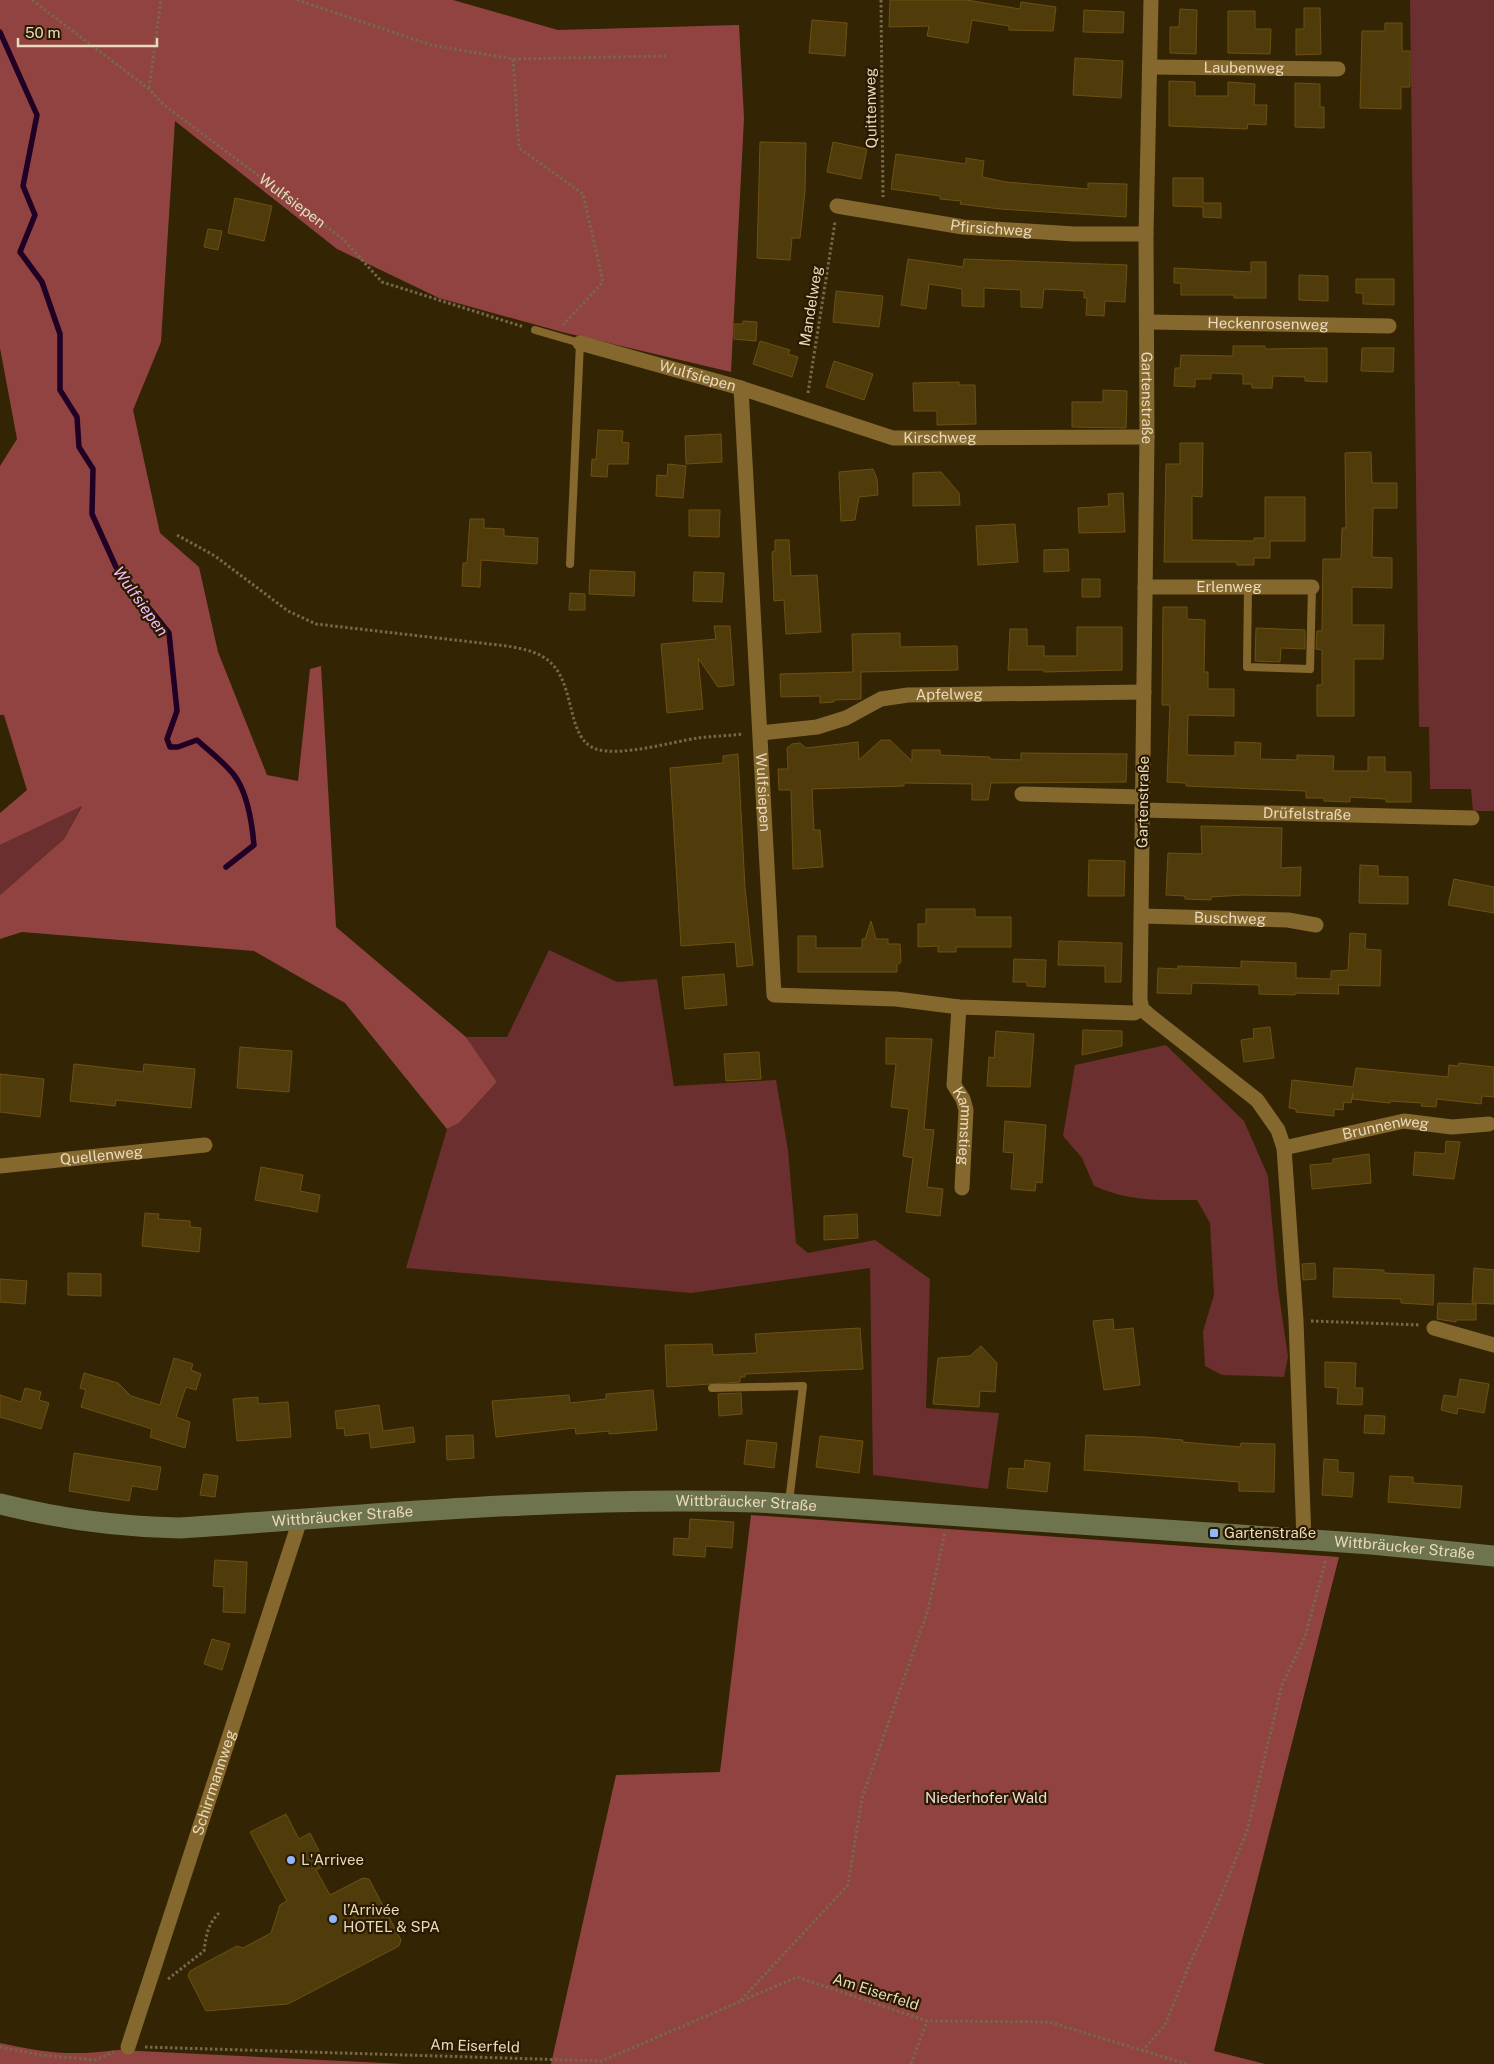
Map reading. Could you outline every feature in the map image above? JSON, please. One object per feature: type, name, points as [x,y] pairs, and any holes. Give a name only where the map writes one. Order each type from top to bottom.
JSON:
[{"type":"main road","name":"Wittbräucker Straße","points":[[0,1504],[59,1518],[141,1527],[180,1528],[540,1503],[685,1500],[789,1504],[947,1514],[1494,1556]]},
{"type":"street","name":"Gartenstraße","points":[[1142,1009],[1140,1000],[1148,322],[1146,234],[1151,0]]},
{"type":"street","name":"Laubenweg","points":[[1150,67],[1338,69]]},
{"type":"street","name":"Pfirsichweg","points":[[838,206],[963,227],[1074,234],[1146,234]]},
{"type":"street","name":"Heckenrosenweg","points":[[1148,322],[1389,326]]},
{"type":"street","name":"Wulfsiepen","points":[[580,343],[741,388],[774,995],[896,999],[958,1007],[1134,1013],[1142,1009]]},
{"type":"street","name":"Kirschweg","points":[[741,388],[893,438],[1147,438]]},
{"type":"street","name":"Erlenweg","points":[[1146,587],[1312,587]]},
{"type":"street","name":"Apfelweg","points":[[761,733],[817,727],[846,718],[881,699],[908,695],[1144,692]]},
{"type":"street","name":"Drüfelstraße","points":[[1022,794],[1142,803],[1472,818]]},
{"type":"street","name":"Buschweg","points":[[1142,916],[1288,920],[1316,925]]},
{"type":"street","name":"Kammstieg","points":[[958,1007],[954,1085],[963,1099],[966,1110],[962,1188]]},
{"type":"street","points":[[1142,1009],[1257,1100],[1278,1130],[1284,1148],[1296,1320],[1304,1540]]},
{"type":"street","name":"Brunnenweg","points":[[1284,1148],[1404,1121],[1452,1127],[1489,1124]]},
{"type":"street","name":"Quellenweg","points":[[0,1166],[205,1145]]},
{"type":"street","points":[[1434,1328],[1494,1345]]},
{"type":"street","name":"Schirrmannweg","points":[[128,2047],[300,1520]]},
{"type":"lane","name":"Wulfsiepen","points":[[535,330],[580,343]]},
{"type":"lane","points":[[570,564],[580,343]]},
{"type":"lane","points":[[1248,587],[1247,667],[1310,669],[1312,587]]},
{"type":"lane","points":[[712,1388],[803,1386],[789,1504]]},
{"type":"path","name":"Wulfsiepen","points":[[32,0],[149,89],[164,106],[343,238],[382,282],[535,330]]},
{"type":"path","points":[[149,89],[161,0]]},
{"type":"path","points":[[297,0],[431,45],[513,59],[667,56]]},
{"type":"path","name":"Quittenweg","points":[[881,0],[883,215]]},
{"type":"path","points":[[513,59],[519,148],[583,194],[603,282],[553,336]]},
{"type":"path","name":"Mandelweg","points":[[805,409],[838,206]]},
{"type":"path","points":[[177,535],[216,556],[288,611],[316,624],[507,646],[534,652],[549,661],[562,676],[569,695],[576,730],[585,742],[596,749],[619,750],[698,738],[761,733]]},
{"type":"path","points":[[1296,1320],[1417,1324],[1434,1328]]},
{"type":"path","points":[[740,2002],[848,1885],[862,1798],[928,1610],[943,1548],[947,1514]]},
{"type":"path","points":[[1142,2051],[1165,2025],[1247,1831],[1282,1685],[1305,1637],[1331,1542]]},
{"type":"path","points":[[161,1983],[204,1950],[207,1930],[212,1920],[220,1913]]},
{"type":"path","name":"Am Eiserfeld","points":[[0,2047],[41,2055],[95,2060],[128,2047],[602,2061],[797,1977],[927,2021],[1049,2022],[1187,2064]]},
{"type":"path","points":[[911,2064],[927,2021]]},
{"type":"shaded area","points":[[1410,0],[1494,0],[1494,811],[1473,811],[1471,789],[1430,789],[1429,727],[1419,727]]},
{"type":"shaded area","points":[[82,805],[64,839],[0,895],[0,845]]},
{"type":"shaded area","points":[[549,950],[617,982],[657,979],[674,1086],[776,1080],[788,1150],[796,1243],[808,1253],[875,1240],[930,1279],[926,1408],[999,1413],[988,1489],[873,1475],[870,1268],[691,1293],[406,1268],[447,1129],[459,1123],[497,1082],[466,1037],[507,1037]]},
{"type":"shaded area","points":[[1166,1045],[1244,1121],[1268,1176],[1278,1288],[1288,1357],[1284,1377],[1222,1375],[1205,1366],[1203,1331],[1214,1295],[1210,1223],[1197,1200],[1145,1199],[1120,1195],[1094,1186],[1082,1158],[1063,1136],[1075,1065]]},
{"type":"green space","points":[[0,0],[453,0],[558,30],[739,25],[744,118],[731,372],[562,332],[439,298],[337,249],[175,121],[161,342],[133,410],[160,533],[199,567],[218,652],[267,775],[298,781],[310,669],[321,666],[336,927],[466,1037],[497,1082],[459,1123],[447,1129],[345,1003],[254,951],[22,932],[0,939],[0,895],[64,839],[82,806],[0,845],[0,813],[27,790],[4,715],[0,715],[0,466],[17,439],[0,348]]},
{"type":"green space","name":"Niederhofer Wald","points":[[751,1515],[1339,1557],[1214,2051],[1265,2064],[551,2064],[616,1775],[720,1772]]},
{"type":"green space","points":[[0,2043],[31,2049],[72,2053],[118,2050],[405,2064],[0,2064]]},
{"type":"building","points":[[890,0],[967,0],[1020,9],[1021,2],[1056,7],[1053,31],[1009,30],[1009,26],[972,20],[968,43],[927,36],[929,26],[889,27]]},
{"type":"building","points":[[1304,8],[1320,8],[1321,54],[1296,55],[1296,29],[1304,29]]},
{"type":"building","points":[[1180,9],[1197,10],[1196,54],[1170,53],[1170,27],[1179,27]]},
{"type":"building","points":[[1084,10],[1124,12],[1123,33],[1083,32]]},
{"type":"building","points":[[1228,11],[1255,11],[1255,29],[1271,29],[1270,54],[1228,53]]},
{"type":"building","points":[[812,20],[847,23],[845,56],[809,53]]},
{"type":"building","points":[[1385,23],[1402,23],[1402,51],[1410,51],[1410,87],[1401,87],[1401,109],[1360,108],[1362,31],[1385,31]]},
{"type":"building","points":[[1075,58],[1123,61],[1121,98],[1073,95]]},
{"type":"building","points":[[1169,81],[1195,82],[1195,96],[1228,96],[1228,82],[1255,84],[1254,105],[1267,105],[1266,125],[1248,124],[1247,129],[1169,126]]},
{"type":"building","points":[[1295,83],[1320,84],[1320,107],[1324,107],[1324,128],[1295,127]]},
{"type":"building","points":[[760,142],[806,143],[805,191],[800,238],[792,238],[790,260],[757,258]]},
{"type":"building","points":[[833,142],[867,149],[861,179],[827,172]]},
{"type":"building","points":[[896,154],[966,164],[966,158],[984,161],[982,177],[1006,182],[1088,189],[1088,183],[1127,184],[1126,217],[1000,209],[960,204],[961,201],[940,199],[940,196],[891,189]]},
{"type":"building","points":[[1173,178],[1203,178],[1203,203],[1221,203],[1221,218],[1203,217],[1203,207],[1173,206]]},
{"type":"building","points":[[235,198],[272,206],[264,241],[228,233]]},
{"type":"building","points":[[208,229],[222,231],[218,250],[204,247]]},
{"type":"building","points":[[908,259],[963,267],[964,259],[1127,265],[1125,302],[1105,301],[1104,316],[1086,315],[1087,298],[1084,298],[1084,291],[1044,289],[1042,308],[1021,307],[1021,290],[984,288],[984,307],[962,306],[962,289],[929,284],[926,309],[901,305]]},
{"type":"building","points":[[1251,262],[1266,262],[1266,298],[1234,298],[1234,295],[1181,295],[1181,283],[1174,283],[1174,268],[1251,272]]},
{"type":"building","points":[[1299,275],[1328,276],[1328,301],[1299,300]]},
{"type":"building","points":[[1356,279],[1394,279],[1394,305],[1363,304],[1363,293],[1356,293]]},
{"type":"building","points":[[836,291],[883,296],[879,327],[833,322]]},
{"type":"building","points":[[743,321],[757,322],[756,341],[734,339],[734,324],[743,324]]},
{"type":"building","points":[[760,341],[790,350],[788,354],[798,357],[792,377],[753,364]]},
{"type":"building","points":[[1233,346],[1265,346],[1265,349],[1327,348],[1327,382],[1305,381],[1305,377],[1273,376],[1272,388],[1252,388],[1252,384],[1243,384],[1243,374],[1211,373],[1211,379],[1195,379],[1195,387],[1174,386],[1175,368],[1180,368],[1181,355],[1233,356]]},
{"type":"building","points":[[1362,348],[1394,348],[1393,372],[1361,371]]},
{"type":"building","points":[[834,361],[873,374],[864,400],[826,387]]},
{"type":"building","points":[[959,382],[959,385],[975,385],[976,424],[937,425],[937,411],[914,411],[913,383]]},
{"type":"building","points":[[1103,390],[1127,391],[1126,428],[1072,427],[1072,402],[1103,402]]},
{"type":"building","points":[[598,430],[623,431],[622,442],[629,443],[628,464],[608,464],[607,477],[591,476],[592,459],[596,460]]},
{"type":"building","points":[[721,434],[722,462],[686,464],[685,436]]},
{"type":"building","points":[[1180,443],[1203,443],[1202,497],[1192,496],[1192,540],[1254,541],[1254,538],[1265,538],[1265,497],[1305,497],[1305,541],[1270,541],[1270,558],[1254,558],[1254,565],[1237,565],[1237,562],[1164,562],[1166,464],[1180,464]]},
{"type":"building","points":[[1371,452],[1372,483],[1397,483],[1397,508],[1373,508],[1372,557],[1392,558],[1392,588],[1352,587],[1352,625],[1384,625],[1383,659],[1354,659],[1354,716],[1317,716],[1317,685],[1322,685],[1322,650],[1316,649],[1317,631],[1322,631],[1323,559],[1341,559],[1342,528],[1346,528],[1345,453]]},
{"type":"building","points":[[668,464],[686,466],[683,498],[656,496],[657,475],[667,476]]},
{"type":"building","points":[[873,469],[877,479],[878,495],[859,497],[855,520],[841,521],[839,472]]},
{"type":"building","points":[[941,472],[959,493],[960,505],[913,506],[913,473]]},
{"type":"building","points":[[1123,493],[1125,532],[1079,533],[1078,508],[1109,506],[1108,494]]},
{"type":"building","points":[[689,510],[720,510],[719,537],[689,536]]},
{"type":"building","points":[[470,519],[484,519],[484,528],[504,529],[504,536],[538,538],[537,564],[481,560],[480,587],[462,586],[463,563],[467,563]]},
{"type":"building","points":[[1015,524],[1018,562],[978,565],[976,526]]},
{"type":"building","points":[[775,540],[789,540],[791,576],[817,575],[821,632],[786,634],[784,600],[774,601],[772,552],[775,551]]},
{"type":"building","points":[[1068,549],[1069,571],[1044,572],[1044,550]]},
{"type":"building","points":[[590,570],[635,572],[634,596],[589,594]]},
{"type":"building","points":[[694,572],[724,573],[722,602],[693,601]]},
{"type":"building","points":[[1082,579],[1100,579],[1100,597],[1082,597]]},
{"type":"building","points":[[570,593],[585,594],[585,610],[569,610]]},
{"type":"building","points":[[1163,607],[1187,607],[1187,619],[1205,620],[1204,672],[1208,672],[1208,689],[1234,689],[1234,716],[1188,715],[1187,755],[1235,756],[1235,742],[1261,743],[1260,759],[1297,760],[1297,755],[1334,756],[1333,771],[1368,771],[1368,757],[1385,757],[1385,772],[1411,772],[1411,802],[1386,802],[1386,799],[1350,797],[1350,802],[1324,801],[1324,798],[1306,798],[1306,791],[1186,786],[1186,783],[1167,782],[1170,705],[1162,705]]},
{"type":"building","points":[[714,626],[730,626],[734,685],[718,687],[698,658],[703,709],[667,713],[661,644],[716,639]]},
{"type":"building","points":[[1077,627],[1122,627],[1122,670],[1044,672],[1044,670],[1008,670],[1010,629],[1027,629],[1027,646],[1044,646],[1044,656],[1077,656]]},
{"type":"building","points":[[1256,628],[1305,630],[1305,649],[1281,648],[1280,662],[1255,661]]},
{"type":"building","points":[[900,633],[900,647],[957,646],[958,670],[861,672],[861,699],[834,700],[834,702],[820,703],[820,696],[781,697],[780,674],[853,672],[852,634]]},
{"type":"building","points":[[881,740],[890,740],[912,761],[912,750],[940,750],[940,755],[1021,760],[1021,753],[1127,754],[1126,782],[991,783],[988,800],[972,800],[972,784],[904,783],[904,786],[812,789],[814,830],[820,830],[823,867],[793,869],[791,790],[779,790],[778,769],[788,769],[787,748],[792,744],[800,743],[806,748],[858,742],[859,760]]},
{"type":"building","points":[[738,754],[745,888],[753,965],[737,967],[735,942],[681,946],[670,768],[723,763],[723,756]]},
{"type":"building","points":[[1201,826],[1282,828],[1281,868],[1301,867],[1300,896],[1244,895],[1211,897],[1211,900],[1185,899],[1185,896],[1166,895],[1168,853],[1202,854]]},
{"type":"building","points":[[1089,860],[1125,861],[1124,896],[1088,896]]},
{"type":"building","points":[[1360,865],[1378,866],[1378,876],[1408,877],[1408,904],[1359,903]]},
{"type":"building","points":[[1454,879],[1494,887],[1494,913],[1448,905]]},
{"type":"building","points":[[926,909],[975,909],[975,917],[1011,917],[1011,947],[956,947],[956,952],[938,952],[938,946],[918,947],[918,924],[926,924]]},
{"type":"building","points":[[871,921],[876,939],[888,939],[888,944],[900,944],[901,962],[897,965],[897,972],[798,972],[798,936],[816,936],[816,948],[862,948],[862,939],[865,939]]},
{"type":"building","points":[[1350,933],[1366,934],[1365,949],[1381,950],[1380,986],[1338,985],[1339,994],[1295,993],[1295,995],[1259,994],[1259,985],[1192,983],[1191,994],[1157,993],[1158,968],[1178,969],[1178,966],[1241,968],[1241,961],[1296,963],[1296,978],[1331,979],[1331,971],[1348,970]]},
{"type":"building","points":[[1059,941],[1122,943],[1121,982],[1105,982],[1105,966],[1058,965]]},
{"type":"building","points":[[1014,959],[1046,960],[1045,987],[1027,986],[1027,982],[1013,982]]},
{"type":"building","points":[[724,974],[727,1005],[685,1009],[682,977]]},
{"type":"building","points":[[1270,1027],[1274,1058],[1244,1062],[1241,1040],[1254,1038],[1253,1029]]},
{"type":"building","points":[[1083,1030],[1122,1031],[1122,1046],[1082,1055]]},
{"type":"building","points":[[996,1031],[1034,1034],[1030,1087],[987,1086],[989,1057],[994,1058]]},
{"type":"building","points":[[886,1038],[932,1039],[924,1129],[934,1130],[927,1187],[943,1189],[940,1216],[906,1212],[913,1158],[903,1156],[909,1109],[891,1107],[896,1064],[886,1064]]},
{"type":"building","points":[[240,1047],[292,1051],[289,1092],[237,1088]]},
{"type":"building","points":[[759,1052],[761,1079],[726,1081],[724,1054]]},
{"type":"building","points":[[1459,1063],[1494,1067],[1494,1097],[1482,1096],[1481,1104],[1437,1099],[1436,1107],[1421,1106],[1422,1103],[1390,1101],[1390,1103],[1352,1099],[1353,1093],[1351,1103],[1344,1102],[1343,1110],[1334,1109],[1334,1116],[1296,1112],[1296,1109],[1289,1108],[1292,1080],[1353,1087],[1356,1068],[1448,1077],[1449,1065],[1458,1066]]},
{"type":"building","points":[[74,1064],[143,1072],[144,1064],[195,1069],[191,1108],[116,1100],[115,1106],[70,1101]]},
{"type":"building","points":[[0,1074],[44,1079],[40,1117],[0,1112]]},
{"type":"building","points":[[1005,1121],[1046,1125],[1042,1183],[1036,1182],[1035,1191],[1011,1189],[1014,1153],[1003,1152]]},
{"type":"building","points":[[1446,1141],[1460,1142],[1454,1179],[1413,1175],[1415,1152],[1445,1154]]},
{"type":"building","points":[[1369,1154],[1371,1183],[1312,1189],[1310,1165],[1333,1163],[1333,1159]]},
{"type":"building","points":[[261,1167],[303,1175],[300,1191],[320,1195],[317,1212],[255,1200]]},
{"type":"building","points":[[145,1213],[159,1214],[158,1219],[190,1221],[190,1227],[201,1228],[199,1252],[142,1246]]},
{"type":"building","points":[[857,1214],[858,1238],[824,1240],[824,1216]]},
{"type":"building","points":[[1315,1263],[1316,1279],[1303,1280],[1302,1264]]},
{"type":"building","points":[[1334,1268],[1434,1275],[1433,1305],[1401,1303],[1401,1299],[1333,1297]]},
{"type":"building","points":[[1474,1268],[1494,1270],[1494,1304],[1472,1303]]},
{"type":"building","points":[[68,1273],[101,1274],[101,1296],[68,1295]]},
{"type":"building","points":[[0,1279],[27,1281],[25,1304],[0,1302]]},
{"type":"building","points":[[1438,1303],[1476,1304],[1476,1320],[1456,1320],[1456,1322],[1437,1319]]},
{"type":"building","points":[[1113,1319],[1114,1330],[1133,1328],[1140,1385],[1104,1390],[1093,1321]]},
{"type":"building","points":[[860,1328],[863,1369],[745,1374],[745,1377],[740,1377],[740,1382],[667,1387],[665,1345],[712,1344],[713,1355],[757,1353],[755,1334]]},
{"type":"building","points":[[981,1346],[997,1363],[995,1392],[980,1391],[979,1407],[933,1404],[938,1358],[970,1356]]},
{"type":"building","points":[[174,1358],[193,1364],[191,1370],[201,1374],[196,1390],[186,1387],[176,1417],[190,1422],[185,1448],[150,1437],[152,1429],[81,1407],[86,1390],[80,1388],[84,1373],[118,1383],[131,1396],[160,1405]]},
{"type":"building","points":[[1325,1362],[1356,1363],[1355,1388],[1363,1388],[1362,1405],[1337,1404],[1338,1388],[1325,1387]]},
{"type":"building","points":[[1460,1379],[1489,1384],[1484,1413],[1458,1408],[1457,1414],[1441,1410],[1444,1395],[1457,1397]]},
{"type":"building","points":[[25,1388],[41,1392],[39,1400],[49,1403],[41,1429],[0,1417],[0,1395],[21,1402]]},
{"type":"building","points":[[653,1390],[657,1430],[609,1434],[609,1431],[576,1434],[575,1428],[496,1437],[492,1401],[569,1395],[570,1403],[606,1399],[606,1394]]},
{"type":"building","points":[[741,1393],[742,1414],[719,1416],[718,1394]]},
{"type":"building","points":[[258,1397],[258,1404],[288,1402],[291,1437],[237,1441],[233,1399]]},
{"type":"building","points":[[379,1405],[383,1431],[413,1427],[415,1442],[371,1448],[369,1433],[345,1436],[344,1428],[337,1429],[335,1411]]},
{"type":"building","points":[[1365,1415],[1385,1416],[1384,1434],[1364,1433]]},
{"type":"building","points":[[473,1435],[474,1458],[447,1460],[446,1436]]},
{"type":"building","points":[[1086,1435],[1146,1437],[1240,1447],[1241,1443],[1275,1444],[1274,1492],[1239,1491],[1239,1482],[1084,1470]]},
{"type":"building","points":[[820,1436],[863,1441],[859,1473],[816,1467]]},
{"type":"building","points":[[747,1440],[777,1443],[774,1468],[744,1464]]},
{"type":"building","points":[[74,1453],[161,1467],[157,1490],[132,1486],[129,1501],[69,1491]]},
{"type":"building","points":[[1324,1459],[1338,1460],[1338,1472],[1354,1473],[1352,1497],[1322,1495]]},
{"type":"building","points":[[1025,1460],[1050,1463],[1047,1492],[1007,1488],[1009,1468],[1024,1469]]},
{"type":"building","points":[[204,1474],[218,1476],[215,1497],[200,1495]]},
{"type":"building","points":[[1390,1476],[1413,1477],[1413,1483],[1462,1486],[1460,1508],[1388,1502]]},
{"type":"building","points":[[690,1519],[734,1522],[732,1548],[706,1546],[705,1557],[673,1555],[674,1538],[689,1539]]},
{"type":"building","points":[[215,1560],[247,1562],[245,1613],[223,1612],[224,1587],[213,1586]]},
{"type":"building","points":[[212,1639],[230,1644],[222,1670],[204,1664]]},
{"type":"building","name":"l’Arrivée HOTEL & SPA","points":[[286,1814],[299,1839],[310,1833],[326,1865],[316,1870],[330,1895],[363,1878],[369,1879],[401,1940],[399,1946],[288,2004],[206,2011],[188,1976],[190,1971],[237,1946],[243,1948],[271,1933],[280,1905],[287,1901],[250,1832]]},
{"type":"waterway","name":"Wulfsiepen","points":[[0,32],[37,115],[23,186],[35,215],[20,252],[42,282],[60,334],[60,390],[77,417],[79,447],[93,469],[92,514],[116,567],[169,633],[177,711],[167,739],[170,747],[178,747],[197,740],[234,775],[243,790],[254,845],[226,867]]},
{"type":"place","name":"Gartenstraße","points":[[1214,1533]]},
{"type":"place","name":"L'Arrivee","points":[[291,1860]]},
{"type":"place","name":"l’Arrivée HOTEL & SPA","points":[[333,1919]]}]
